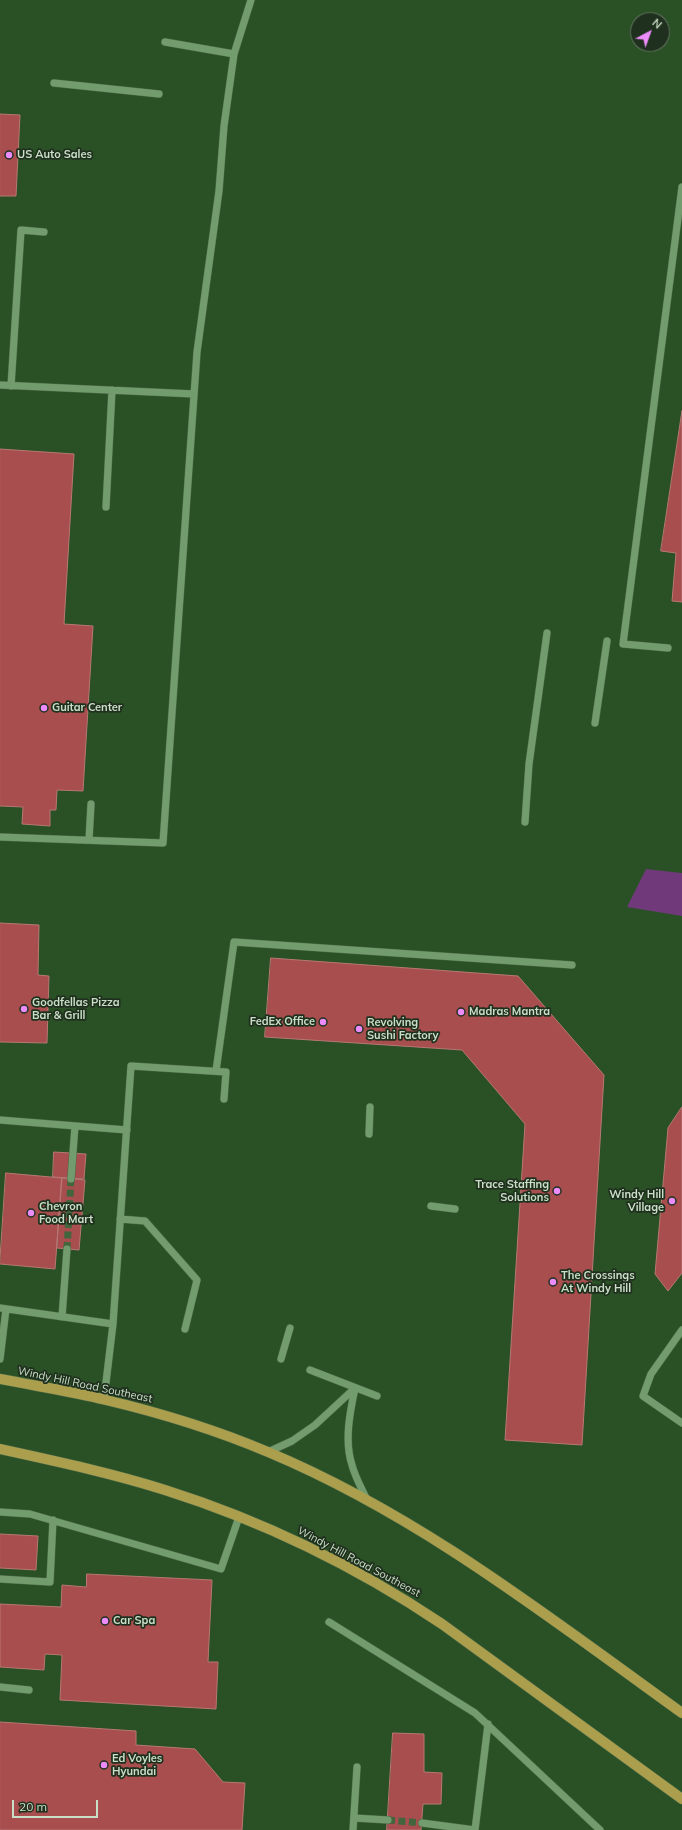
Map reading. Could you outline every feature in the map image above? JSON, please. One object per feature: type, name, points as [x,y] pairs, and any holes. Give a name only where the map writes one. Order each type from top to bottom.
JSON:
[{"type":"main road","name":"Windy Hill Road Southeast","points":[[0,1379],[104,1399],[154,1412],[215,1432],[268,1452],[320,1476],[411,1525],[506,1587],[682,1713]]},
{"type":"main road","name":"Windy Hill Road Southeast","points":[[0,1449],[62,1462],[164,1490],[239,1517],[312,1549],[408,1601],[480,1650],[682,1799]]},
{"type":"lane","points":[[0,837],[163,843],[197,352],[219,191],[224,126],[234,54],[251,0]]},
{"type":"lane","points":[[165,42],[234,54]]},
{"type":"lane","points":[[54,83],[159,94]]},
{"type":"lane","points":[[668,648],[622,644],[682,187]]},
{"type":"lane","points":[[11,386],[21,230],[44,232]]},
{"type":"lane","points":[[0,385],[194,394]]},
{"type":"lane","points":[[106,507],[112,390]]},
{"type":"lane","points":[[525,822],[529,764],[546,633]]},
{"type":"lane","points":[[595,723],[607,641]]},
{"type":"lane","points":[[89,840],[91,804]]},
{"type":"lane","points":[[216,1071],[234,942],[572,965]]},
{"type":"lane","points":[[104,1399],[113,1324],[131,1066],[226,1072],[224,1099]]},
{"type":"lane","points":[[369,1134],[370,1107]]},
{"type":"lane","points":[[0,1120],[126,1130]]},
{"type":"lane","points":[[71,1179],[75,1126]]},
{"type":"lane","points":[[431,1206],[454,1208]]},
{"type":"lane","points":[[120,1218],[144,1221],[198,1280],[184,1329]]},
{"type":"lane","points":[[62,1317],[66,1249]]},
{"type":"lane","points":[[0,1359],[3,1308],[113,1324]]},
{"type":"lane","points":[[281,1359],[290,1328]]},
{"type":"lane","points":[[682,1330],[651,1374],[643,1396],[682,1423]]},
{"type":"lane","points":[[310,1370],[377,1396]]},
{"type":"lane","points":[[268,1452],[292,1440],[315,1425],[355,1388]]},
{"type":"lane","points":[[355,1388],[350,1412],[349,1444],[351,1464],[366,1500]]},
{"type":"lane","points":[[0,1512],[30,1514],[221,1569],[239,1517]]},
{"type":"lane","points":[[0,1579],[50,1582],[53,1520]]},
{"type":"lane","points":[[329,1622],[475,1713],[600,1830]]},
{"type":"lane","points":[[0,1687],[29,1690]]},
{"type":"lane","points":[[422,1823],[475,1830],[488,1724]]},
{"type":"lane","points":[[353,1830],[357,1767]]},
{"type":"lane","points":[[354,1818],[388,1820]]},
{"type":"shaded area","points":[[646,869],[682,873],[682,916],[627,907]]},
{"type":"building","name":"US Auto Sales","points":[[0,114],[20,115],[16,196],[0,196]]},
{"type":"building","points":[[682,411],[682,602],[672,601],[676,553],[661,551]]},
{"type":"building","name":"Guitar Center","points":[[0,449],[74,454],[64,624],[93,626],[83,791],[57,790],[56,810],[50,810],[50,826],[22,824],[23,807],[0,806]]},
{"type":"building","name":"Goodfellas Pizza Bar & Grill","points":[[0,923],[39,925],[38,975],[49,976],[47,1043],[0,1042]]},
{"type":"building","name":"The Crossings At Windy Hill","points":[[271,958],[518,976],[604,1075],[582,1445],[505,1440],[525,1124],[462,1050],[265,1037]]},
{"type":"building","name":"Windy Hill Village","points":[[682,1107],[682,1273],[668,1291],[655,1274],[668,1128]]},
{"type":"building","points":[[54,1152],[86,1154],[84,1179],[53,1177]]},
{"type":"building","name":"Chevron Food Mart","points":[[6,1173],[62,1178],[55,1269],[0,1264]]},
{"type":"building","points":[[62,1178],[85,1180],[79,1250],[57,1248]]},
{"type":"building","points":[[0,1534],[38,1536],[36,1570],[0,1568]]},
{"type":"building","points":[[87,1574],[212,1580],[208,1662],[218,1662],[216,1709],[60,1700],[62,1655],[45,1654],[44,1670],[0,1667],[0,1604],[61,1607],[62,1585],[86,1587]]},
{"type":"building","name":"Ed Voyles Hyundai","points":[[0,1722],[136,1731],[136,1745],[195,1749],[223,1782],[245,1783],[242,1830],[0,1830]]},
{"type":"building","points":[[393,1733],[424,1734],[424,1772],[442,1773],[441,1804],[423,1804],[421,1830],[387,1830]]},
{"type":"tunnel","points":[[67,1249],[71,1179]]},
{"type":"tunnel","points":[[388,1820],[422,1823]]},
{"type":"place","name":"US Auto Sales","points":[[9,155]]},
{"type":"place","name":"Guitar Center","points":[[44,708]]},
{"type":"place","name":"Goodfellas Pizza Bar & Grill","points":[[24,1009]]},
{"type":"place","name":"Madras Mantra","points":[[461,1012]]},
{"type":"place","name":"FedEx Office","points":[[323,1022]]},
{"type":"place","name":"Revolving Sushi Factory","points":[[359,1029]]},
{"type":"place","name":"Trace Staffing Solutions","points":[[557,1191]]},
{"type":"place","name":"Windy Hill Village","points":[[672,1201]]},
{"type":"place","name":"Chevron Food Mart","points":[[31,1213]]},
{"type":"place","name":"The Crossings At Windy Hill","points":[[553,1282]]},
{"type":"place","name":"Car Spa","points":[[105,1621]]},
{"type":"place","name":"Ed Voyles Hyundai","points":[[104,1765]]}]
